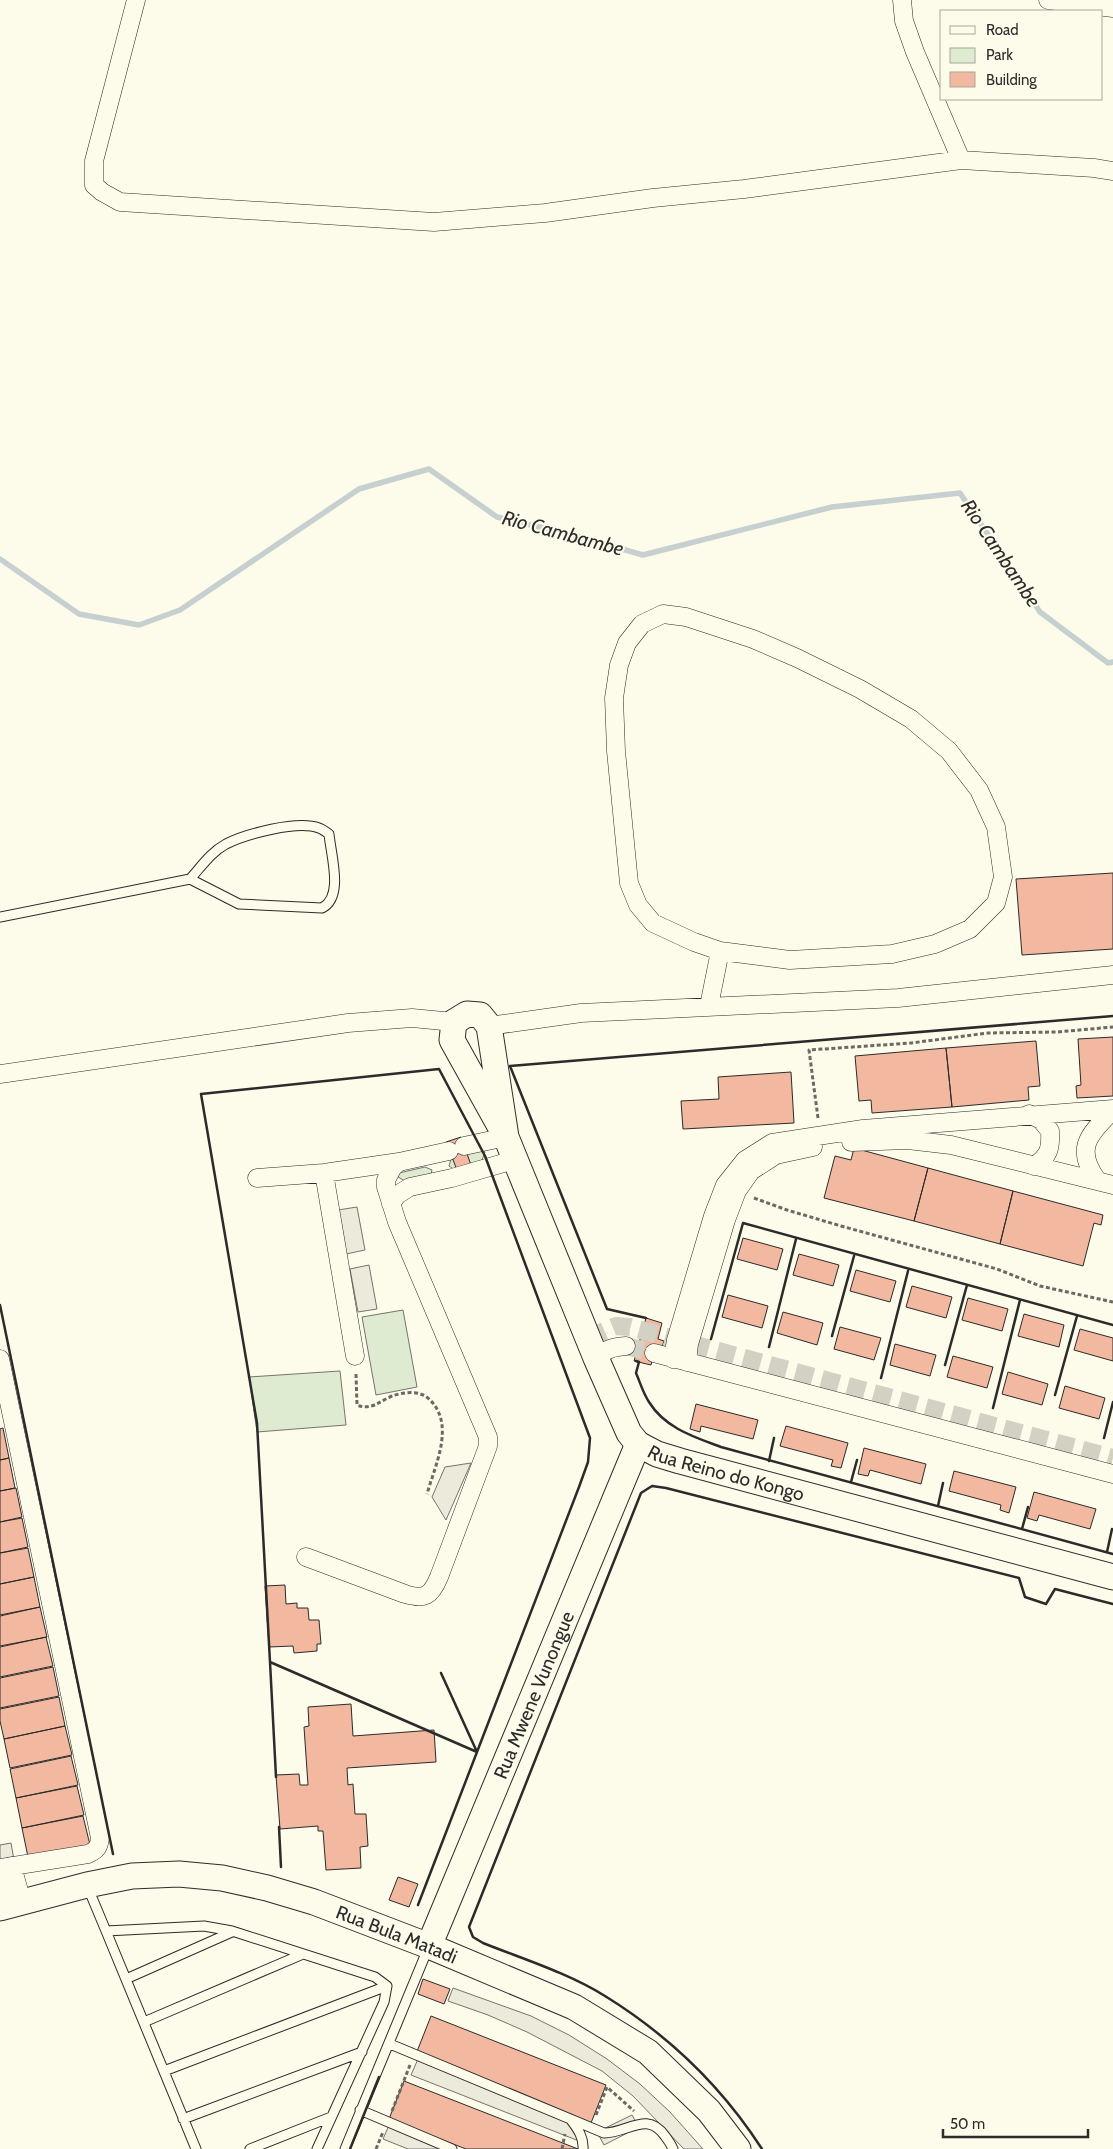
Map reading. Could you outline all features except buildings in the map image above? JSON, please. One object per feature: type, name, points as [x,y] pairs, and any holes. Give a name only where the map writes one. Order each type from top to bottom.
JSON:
[{"type":"street","points":[[136,0],[94,161],[94,186],[120,202],[434,222],[545,212],[744,189],[961,160],[1094,168],[1113,171]]},
{"type":"street","points":[[902,0],[904,21],[915,52],[961,160]]},
{"type":"street","points":[[1048,0],[1113,8]]},
{"type":"street","points":[[663,614],[686,617],[753,639],[860,689],[911,719],[950,752],[979,790],[996,827],[1003,876],[996,903],[970,929],[935,944],[892,954],[790,960],[720,952],[653,923],[638,905],[629,883],[616,751],[614,698],[619,665],[628,643],[642,624],[663,614]]},
{"type":"street","points":[[709,1006],[720,952]]},
{"type":"street","points":[[0,1074],[348,1022],[412,1018],[454,1022],[467,1014],[480,1015],[489,1026],[581,1013],[898,998],[1113,975]]},
{"type":"street","name":"Rua Reino do Kongo","points":[[454,1022],[452,1040],[506,1137],[596,1358],[629,1433],[638,1444],[657,1454],[680,1461],[1113,1577]]},
{"type":"street","name":"Rua Reino do Kongo","points":[[489,1026],[506,1137]]},
{"type":"street","points":[[680,1360],[676,1340],[707,1236],[725,1185],[745,1160],[772,1143],[820,1134],[1030,1114],[1113,1110]]},
{"type":"street","points":[[1105,1182],[1085,1158],[1087,1143],[1092,1133],[1113,1110]]},
{"type":"street","points":[[1030,1114],[1041,1120],[1050,1131],[1051,1146],[1044,1159],[1034,1166]]},
{"type":"street","points":[[257,1178],[324,1173],[399,1162],[506,1137]]},
{"type":"street","points":[[680,1360],[689,1344],[726,1220],[737,1191],[751,1171],[776,1155],[809,1148],[867,1140],[908,1140],[951,1145],[1105,1182]]},
{"type":"street","points":[[452,1150],[446,1173],[452,1178]]},
{"type":"street","points":[[391,1204],[397,1195],[410,1187],[452,1178],[514,1160]]},
{"type":"street","points":[[306,1557],[417,1598],[426,1596],[434,1588],[439,1577],[488,1446],[488,1437],[396,1222],[386,1180],[393,1167],[399,1162]]},
{"type":"street","points":[[324,1173],[355,1356]]},
{"type":"street","points":[[596,1358],[612,1347],[626,1346]]},
{"type":"street","points":[[654,1354],[1113,1474]]},
{"type":"street","points":[[0,1359],[100,1838],[99,1846],[95,1851],[88,1854],[4,1869],[9,1905]]},
{"type":"street","name":"Rua Mwene Vunongue","points":[[429,1946],[638,1444]]},
{"type":"street","name":"Rua Bula Matadi","points":[[9,1905],[87,1885],[132,1876],[178,1874],[222,1878],[267,1888],[314,1902],[429,1946],[574,2007],[648,2052],[709,2110],[738,2149]]},
{"type":"lane","points":[[0,917],[190,879],[211,855],[225,844],[269,829],[302,826],[319,828],[329,834],[336,891],[331,902],[322,908],[239,904],[190,879]]},
{"type":"lane","points":[[87,1885],[196,2149]]},
{"type":"lane","points":[[106,1931],[204,1926],[232,1931],[375,1977],[387,1986]]},
{"type":"lane","points":[[126,1979],[232,1931]]},
{"type":"lane","points":[[345,2149],[429,1946]]},
{"type":"lane","points":[[144,2022],[303,1954]]},
{"type":"lane","points":[[317,2149],[384,2002],[387,1986]]},
{"type":"lane","points":[[164,2071],[387,1986]]},
{"type":"lane","points":[[390,2044],[604,2133],[615,2133],[641,2124],[651,2123],[660,2128],[673,2149]]},
{"type":"lane","points":[[183,2119],[362,2052]]},
{"type":"lane","points":[[360,2110],[452,2149]]},
{"type":"lane","points":[[250,2149],[332,2117]]},
{"type":"lane","points":[[569,2118],[580,2134],[584,2144],[583,2149]]},
{"type":"path","points":[[820,1134],[809,1050],[911,1043],[988,1033],[1057,1032],[1113,1027]]},
{"type":"path","points":[[737,1191],[796,1213],[997,1269],[1040,1286],[1113,1302]]},
{"type":"path","points":[[355,1356],[357,1405],[363,1408],[370,1407],[391,1396],[415,1392],[429,1398],[441,1416],[444,1428],[441,1445],[427,1494]]},
{"type":"green space","points":[[482,1150],[485,1152],[482,1160],[455,1170],[449,1166],[451,1159]]},
{"type":"green space","points":[[425,1167],[432,1170],[431,1174],[405,1181],[398,1177],[399,1173]]},
{"type":"green space","points":[[403,1310],[417,1387],[376,1395],[362,1317]]},
{"type":"green space","points":[[340,1371],[346,1425],[257,1432],[249,1377]]},
{"type":"shaded area","points":[[357,1207],[365,1250],[346,1254],[338,1210]]},
{"type":"shaded area","points":[[369,1265],[377,1309],[358,1312],[350,1269]]},
{"type":"shaded area","points":[[471,1463],[446,1520],[432,1497],[445,1467]]},
{"type":"shaded area","points":[[11,1843],[14,1860],[0,1863],[0,1845]]},
{"type":"shaded area","points":[[453,1988],[531,2016],[569,2035],[607,2059],[640,2084],[670,2112],[703,2149],[684,2149],[633,2096],[602,2071],[527,2032],[488,2015],[448,2001]]},
{"type":"shaded area","points":[[418,2059],[585,2125],[579,2141],[411,2075]]},
{"type":"shaded area","points":[[632,2115],[639,2127],[604,2145],[597,2132]]},
{"type":"shaded area","points":[[390,2123],[455,2149],[408,2149],[383,2139]]},
{"type":"waterway","name":"Rio Cambambe","points":[[0,559],[79,614],[139,625],[180,610],[359,489],[429,469],[497,517],[573,535],[643,555],[832,507],[960,493],[1040,612],[1108,663],[1113,662]]},
{"type":"tunnel","points":[[588,1338],[616,1326],[630,1327],[1113,1458]]},
{"type":"tunnel","points":[[626,1346],[654,1353]]},
{"type":"wall","points":[[646,1318],[607,1309],[510,1066],[1113,1016]]},
{"type":"wall","points":[[439,1069],[485,1156],[590,1438],[588,1462],[477,1752],[270,1662],[257,1423],[201,1094],[439,1069]]},
{"type":"wall","points":[[711,1339],[743,1223],[1113,1325]]},
{"type":"wall","points":[[769,1347],[796,1239]]},
{"type":"wall","points":[[832,1336],[854,1256]]},
{"type":"wall","points":[[881,1378],[908,1271]]},
{"type":"wall","points":[[945,1365],[967,1285]]},
{"type":"wall","points":[[993,1408],[1020,1300]]},
{"type":"wall","points":[[0,1305],[113,1854]]},
{"type":"wall","points":[[1055,1395],[1077,1316]]},
{"type":"wall","points":[[636,1361],[639,1362],[636,1373],[645,1395],[656,1411],[672,1425],[701,1439],[721,1447],[1113,1554]]},
{"type":"wall","points":[[1104,1438],[1113,1402]]},
{"type":"wall","points":[[769,1461],[774,1438]]},
{"type":"wall","points":[[851,1482],[857,1460]]},
{"type":"wall","points":[[938,1506],[943,1483]]},
{"type":"wall","points":[[762,2149],[729,2104],[692,2064],[672,2045],[628,2011],[576,1980],[483,1943],[473,1937],[469,1927],[641,1493],[652,1486],[666,1488],[1019,1578],[1025,1597],[1046,1604],[1055,1589],[1113,1604]]},
{"type":"wall","points":[[1022,1529],[1028,1507]]},
{"type":"wall","points":[[1107,1552],[1112,1529]]},
{"type":"wall","points":[[270,1662],[276,1777]]},
{"type":"wall","points":[[418,1905],[477,1752],[441,1673]]},
{"type":"wall","points":[[279,1827],[281,1867]]},
{"type":"wall","points":[[350,2149],[379,2077]]}]
